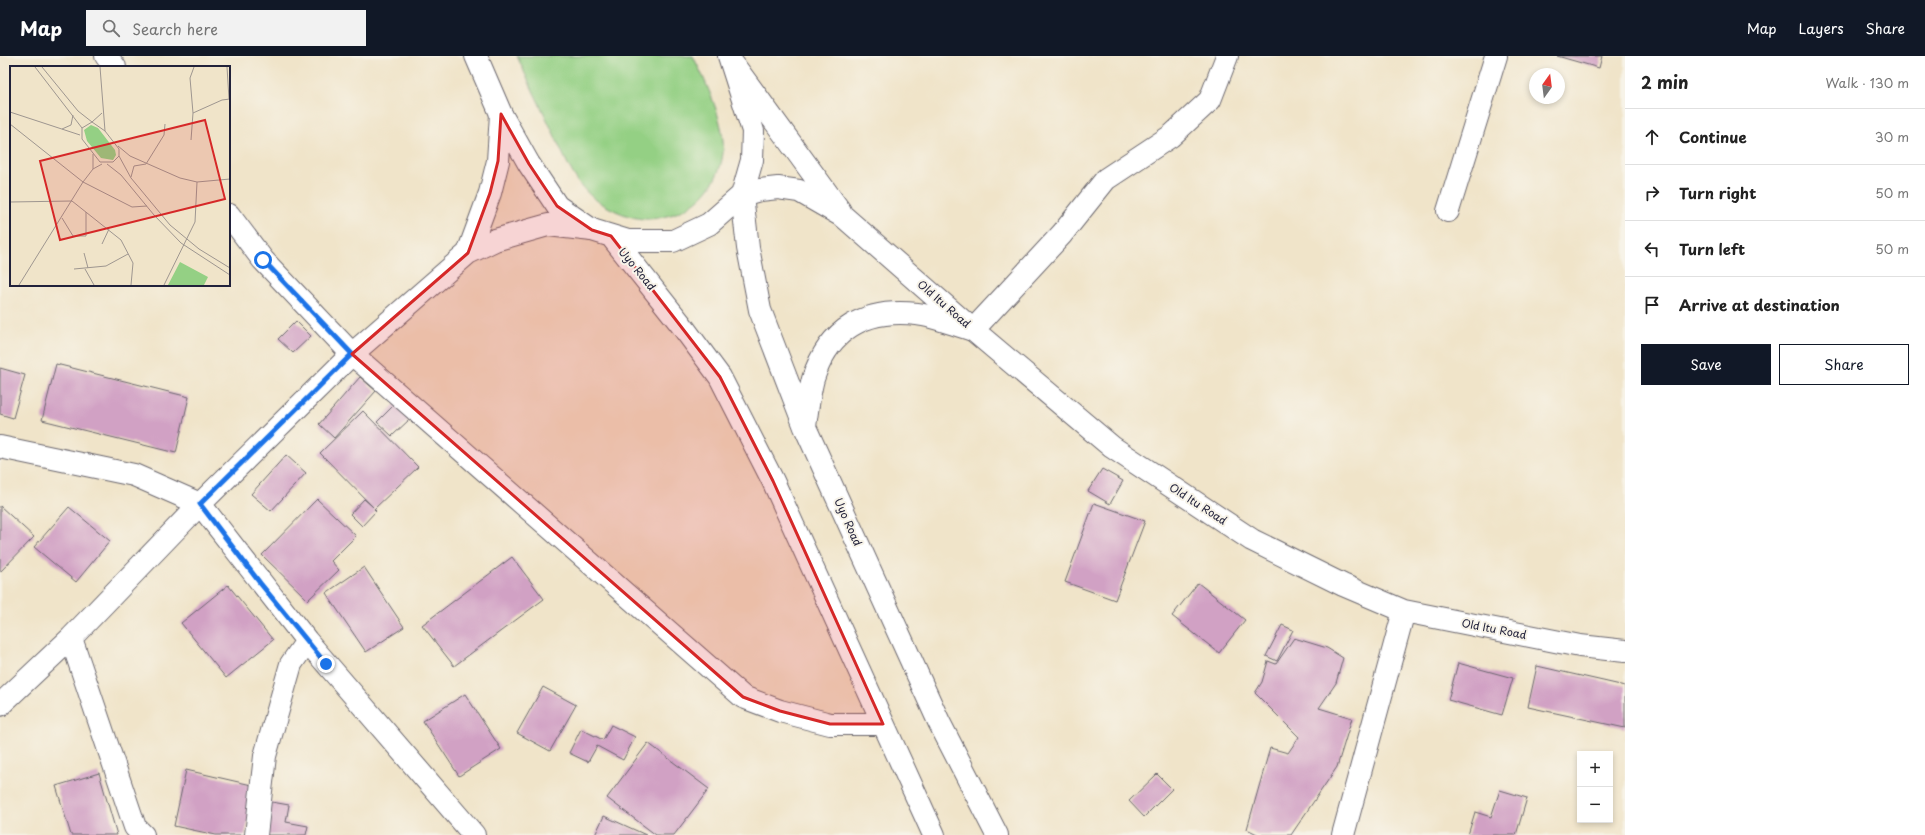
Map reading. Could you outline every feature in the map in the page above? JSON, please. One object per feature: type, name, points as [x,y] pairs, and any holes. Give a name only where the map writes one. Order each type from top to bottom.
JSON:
[{"type":"main road","points":[[106,56],[114,66]]},
{"type":"main road","points":[[476,56],[501,114],[529,164],[557,206],[601,233]]},
{"type":"main road","points":[[805,427],[813,379],[823,355],[842,332],[863,318],[886,313],[918,314],[973,330],[1062,234],[1106,179],[1171,136],[1210,100],[1227,56]]},
{"type":"main road","points":[[1448,211],[1496,56]]},
{"type":"main road","points":[[730,58],[754,131],[752,160],[742,195]]},
{"type":"main road","points":[[730,58],[844,217]]},
{"type":"main road","points":[[468,253],[490,193],[498,161],[501,114]]},
{"type":"main road","points":[[0,706],[71,638],[200,504],[352,354],[468,253],[495,240],[548,225],[601,233],[628,241],[673,241],[709,224],[742,195],[760,190],[778,188],[799,190],[844,217]]},
{"type":"main road","name":"Uyo Road","points":[[742,195],[748,248],[760,310],[805,427],[939,722],[997,835]]},
{"type":"main road","points":[[230,216],[263,260],[352,354],[743,697],[780,711],[830,724],[883,724]]},
{"type":"main road","name":"Old Itu Road","points":[[844,217],[973,330],[1112,447],[1252,540],[1343,585],[1404,610],[1580,646],[1625,651]]},
{"type":"main road","name":"Uyo Road","points":[[601,233],[680,323],[720,377],[773,481],[934,835]]},
{"type":"main road","points":[[0,446],[134,475],[200,504],[307,641],[474,835]]},
{"type":"main road","points":[[1343,835],[1404,610]]},
{"type":"main road","points":[[71,638],[135,827],[143,835]]},
{"type":"main road","points":[[256,835],[265,756],[291,664],[307,641]]},
{"type":"highlighted area","points":[[501,114],[529,164],[557,206],[592,230],[611,236],[720,377],[773,481],[883,724],[830,724],[780,711],[743,697],[352,354],[468,253],[490,193],[498,161]]},
{"type":"green space","points":[[517,56],[693,56],[714,103],[721,129],[723,153],[720,167],[715,179],[698,200],[687,208],[675,214],[662,217],[641,219],[618,212],[597,201],[585,190],[573,174]]},
{"type":"building","points":[[1557,56],[1602,56],[1599,68]]},
{"type":"building","points":[[296,321],[311,336],[293,353],[278,339]]},
{"type":"building","points":[[56,364],[189,397],[176,453],[42,420]]},
{"type":"building","points":[[0,368],[25,375],[13,418],[0,414]]},
{"type":"building","points":[[360,377],[376,391],[334,438],[319,424]]},
{"type":"building","points":[[396,403],[411,418],[392,436],[377,422]]},
{"type":"building","points":[[363,411],[418,467],[374,509],[376,511],[362,526],[350,514],[364,499],[373,507],[320,453]]},
{"type":"building","points":[[286,455],[306,473],[271,511],[251,494]]},
{"type":"building","points":[[1102,469],[1123,481],[1110,504],[1088,491]]},
{"type":"building","points":[[317,499],[356,536],[331,561],[339,570],[308,600],[262,555]]},
{"type":"building","points":[[1094,503],[1145,521],[1115,600],[1065,582]]},
{"type":"building","points":[[0,506],[34,537],[0,572]]},
{"type":"building","points":[[69,507],[110,541],[76,582],[34,547]]},
{"type":"building","points":[[512,557],[544,599],[454,666],[422,625]]},
{"type":"building","points":[[364,567],[404,627],[366,652],[326,593]]},
{"type":"building","points":[[1198,583],[1245,620],[1219,653],[1172,616]]},
{"type":"building","points":[[228,585],[273,640],[226,678],[181,623]]},
{"type":"building","points":[[1282,625],[1293,630],[1277,661],[1266,656]]},
{"type":"building","points":[[1294,638],[1327,648],[1343,658],[1336,683],[1319,708],[1352,718],[1337,767],[1291,835],[1259,835],[1247,829],[1270,748],[1288,753],[1299,737],[1255,693],[1262,682],[1268,661],[1276,664]]},
{"type":"building","points":[[1458,663],[1513,678],[1502,715],[1448,700]]},
{"type":"building","points":[[1537,666],[1625,686],[1625,728],[1528,707]]},
{"type":"building","points":[[543,687],[576,705],[550,751],[517,733]]},
{"type":"building","points":[[465,694],[501,749],[459,776],[423,721]]},
{"type":"building","points":[[611,725],[635,737],[623,760],[597,746],[588,762],[569,753],[581,729],[603,740]]},
{"type":"building","points":[[648,743],[709,789],[674,835],[656,835],[607,798]]},
{"type":"building","points":[[186,770],[256,786],[245,835],[216,835],[174,826]]},
{"type":"building","points":[[99,773],[117,835],[71,835],[56,786]]},
{"type":"building","points":[[1157,774],[1172,789],[1144,817],[1129,801]]},
{"type":"building","points":[[1500,790],[1527,798],[1516,835],[1468,835],[1475,812],[1491,817]]},
{"type":"building","points":[[266,801],[289,805],[286,822],[308,826],[306,835],[259,835]]},
{"type":"building","points":[[604,816],[646,835],[595,835]]},
{"type":"route","points":[[263,260],[352,354],[200,504],[260,583],[326,664]]}]
